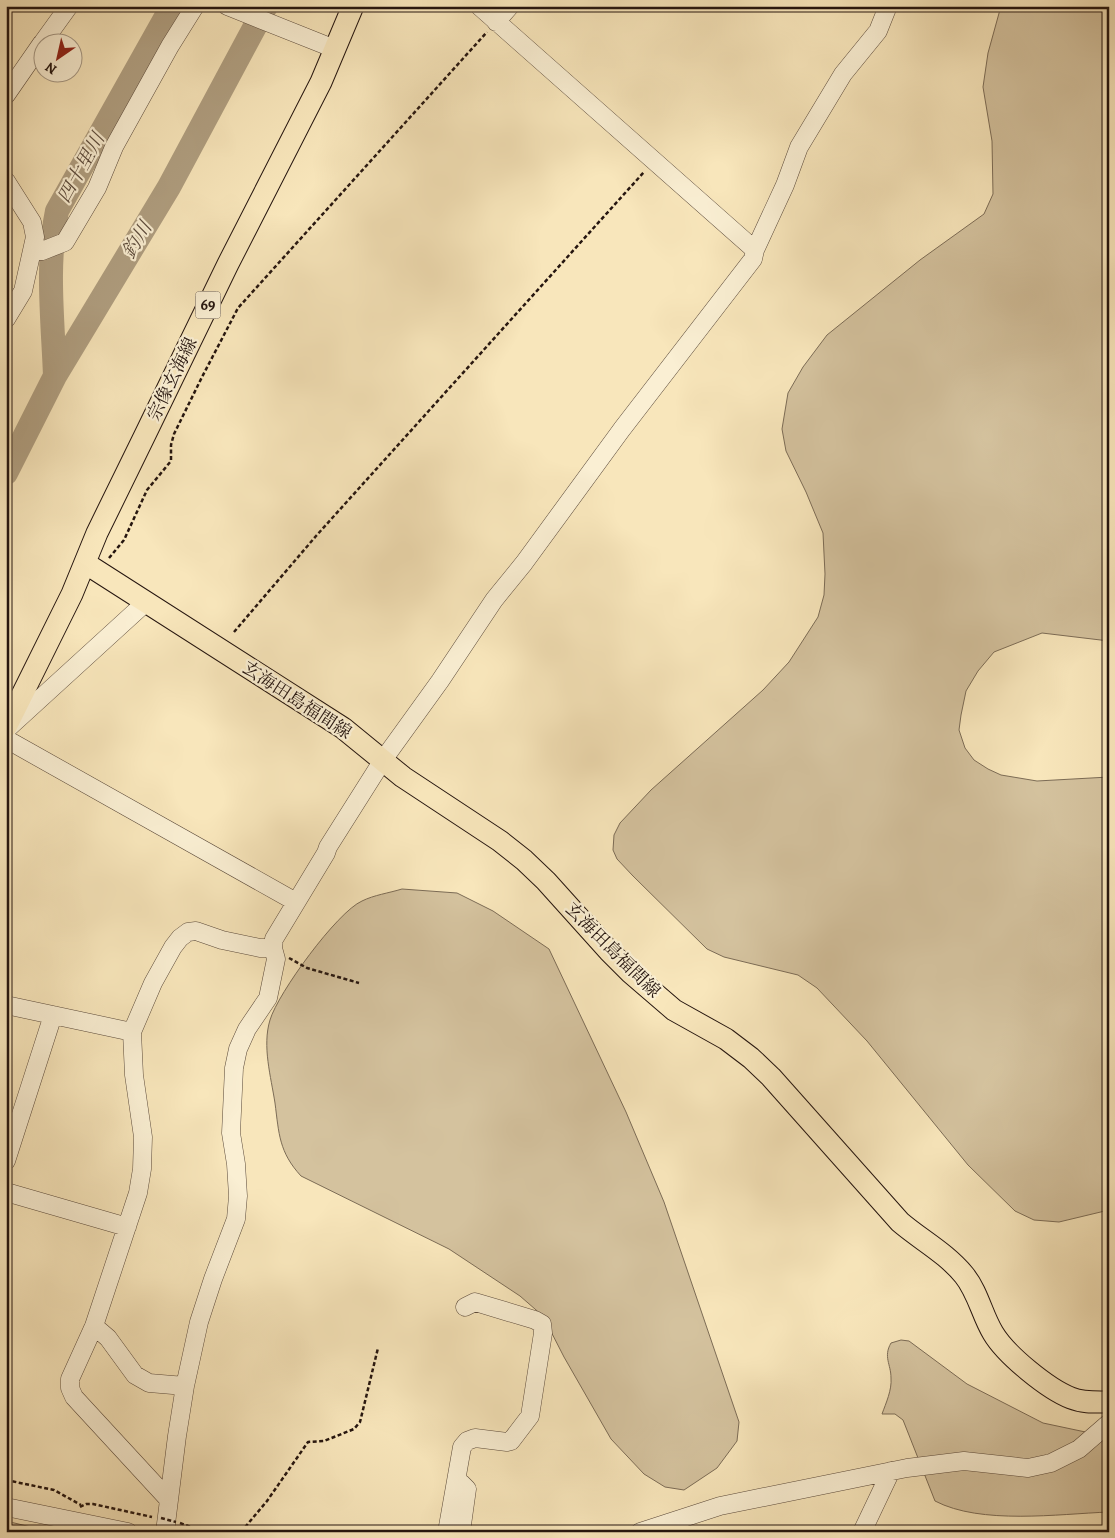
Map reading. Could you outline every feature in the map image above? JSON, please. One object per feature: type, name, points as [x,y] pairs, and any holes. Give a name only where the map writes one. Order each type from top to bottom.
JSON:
[{"type":"main road","name":"宗像玄海線","points":[[6,729],[72,594],[90,567],[144,437],[228,264],[321,82],[329,46],[353,6]]},
{"type":"main road","name":"玄海田島福間線","points":[[90,567],[343,728],[432,797],[500,840],[546,881],[631,973],[674,1010],[726,1039],[751,1058],[771,1077],[900,1222],[950,1259],[966,1277],[992,1333],[1017,1362],[1072,1399],[1089,1402],[1109,1402]]},
{"type":"street","points":[[51,32],[69,6]]},
{"type":"street","points":[[6,319],[23,291],[44,249],[65,242],[97,188],[114,147],[170,46],[195,6]]},
{"type":"street","points":[[227,6],[329,46]]},
{"type":"street","points":[[479,6],[756,250]]},
{"type":"street","points":[[496,22],[510,6]]},
{"type":"street","points":[[167,1524],[185,1386],[199,1322],[236,1219],[238,1196],[236,1164],[231,1133],[234,1068],[238,1050],[268,998],[276,959],[273,948],[274,939],[328,847],[383,760],[440,681],[494,600],[524,563],[622,429],[753,259],[799,147],[843,74],[878,32],[888,6]]},
{"type":"street","points":[[6,96],[32,59]]},
{"type":"street","points":[[6,181],[32,222],[35,238],[44,249]]},
{"type":"street","points":[[6,729],[145,603]]},
{"type":"street","points":[[6,739],[296,902]]},
{"type":"street","points":[[169,1500],[74,1397],[70,1388],[70,1379],[94,1326],[138,1193],[142,1169],[143,1137],[134,1075],[132,1032],[152,983],[180,938],[188,932],[196,931],[222,940],[260,948],[273,948]]},
{"type":"street","points":[[6,1005],[132,1032]]},
{"type":"street","points":[[6,1161],[52,1016]]},
{"type":"street","points":[[6,1192],[127,1227]]},
{"type":"street","points":[[447,1532],[458,1479],[462,1447],[466,1441],[475,1438],[511,1441],[530,1416],[543,1333],[542,1324],[535,1320],[475,1302],[465,1307]]},
{"type":"street","points":[[94,1326],[108,1338],[135,1375],[149,1383],[185,1386]]},
{"type":"street","points":[[640,1532],[720,1506],[892,1471],[964,1461],[1028,1468],[1051,1463],[1079,1450],[1109,1423]]},
{"type":"street","points":[[862,1532],[892,1471]]},
{"type":"street","points":[[458,1479],[467,1489],[461,1532]]},
{"type":"street","points":[[6,1508],[128,1532]]},
{"type":"path","points":[[90,567],[115,551],[124,540],[147,490],[170,461],[174,434],[238,308],[496,22]]},
{"type":"path","points":[[234,632],[316,536],[655,161]]},
{"type":"path","points":[[273,948],[307,968],[359,983]]},
{"type":"path","points":[[241,1532],[267,1501],[308,1442],[324,1440],[354,1429],[360,1422],[378,1348]]},
{"type":"path","points":[[6,1480],[54,1490],[81,1506]]},
{"type":"path","points":[[167,1524],[205,1532]]},
{"type":"shaded area","points":[[1001,6],[1109,6],[1109,641],[1042,633],[994,652],[978,671],[966,691],[959,730],[965,748],[974,760],[1001,775],[1037,781],[1109,777],[1109,1210],[1059,1222],[1034,1220],[1015,1211],[968,1165],[867,1041],[817,988],[798,975],[724,957],[707,949],[633,876],[617,859],[613,850],[614,835],[620,823],[651,790],[763,690],[789,662],[818,617],[824,595],[823,533],[786,451],[782,429],[788,393],[803,367],[827,335],[920,260],[984,214],[993,194],[992,141],[983,87],[988,53]]},
{"type":"shaded area","points":[[402,889],[457,893],[493,911],[549,949],[626,1112],[664,1202],[739,1422],[737,1441],[717,1468],[684,1490],[665,1487],[644,1474],[611,1439],[543,1316],[520,1296],[449,1249],[301,1176],[284,1151],[279,1133],[267,1051],[268,1030],[275,1008],[296,973],[338,920],[362,901]]},
{"type":"shaded area","points":[[901,1340],[909,1341],[967,1384],[1043,1423],[1109,1437],[1109,1512],[1044,1516],[997,1516],[974,1513],[935,1501],[903,1420],[895,1414],[882,1414],[891,1387],[891,1373],[887,1357],[889,1348],[891,1343]]},
{"type":"shaded area","points":[[6,1521],[52,1532],[6,1532]]},
{"type":"waterway","name":"四十里川","points":[[55,376],[51,273],[57,211],[172,6]]},
{"type":"waterway","name":"釣川","points":[[6,473],[55,376],[169,187],[266,6]]}]
